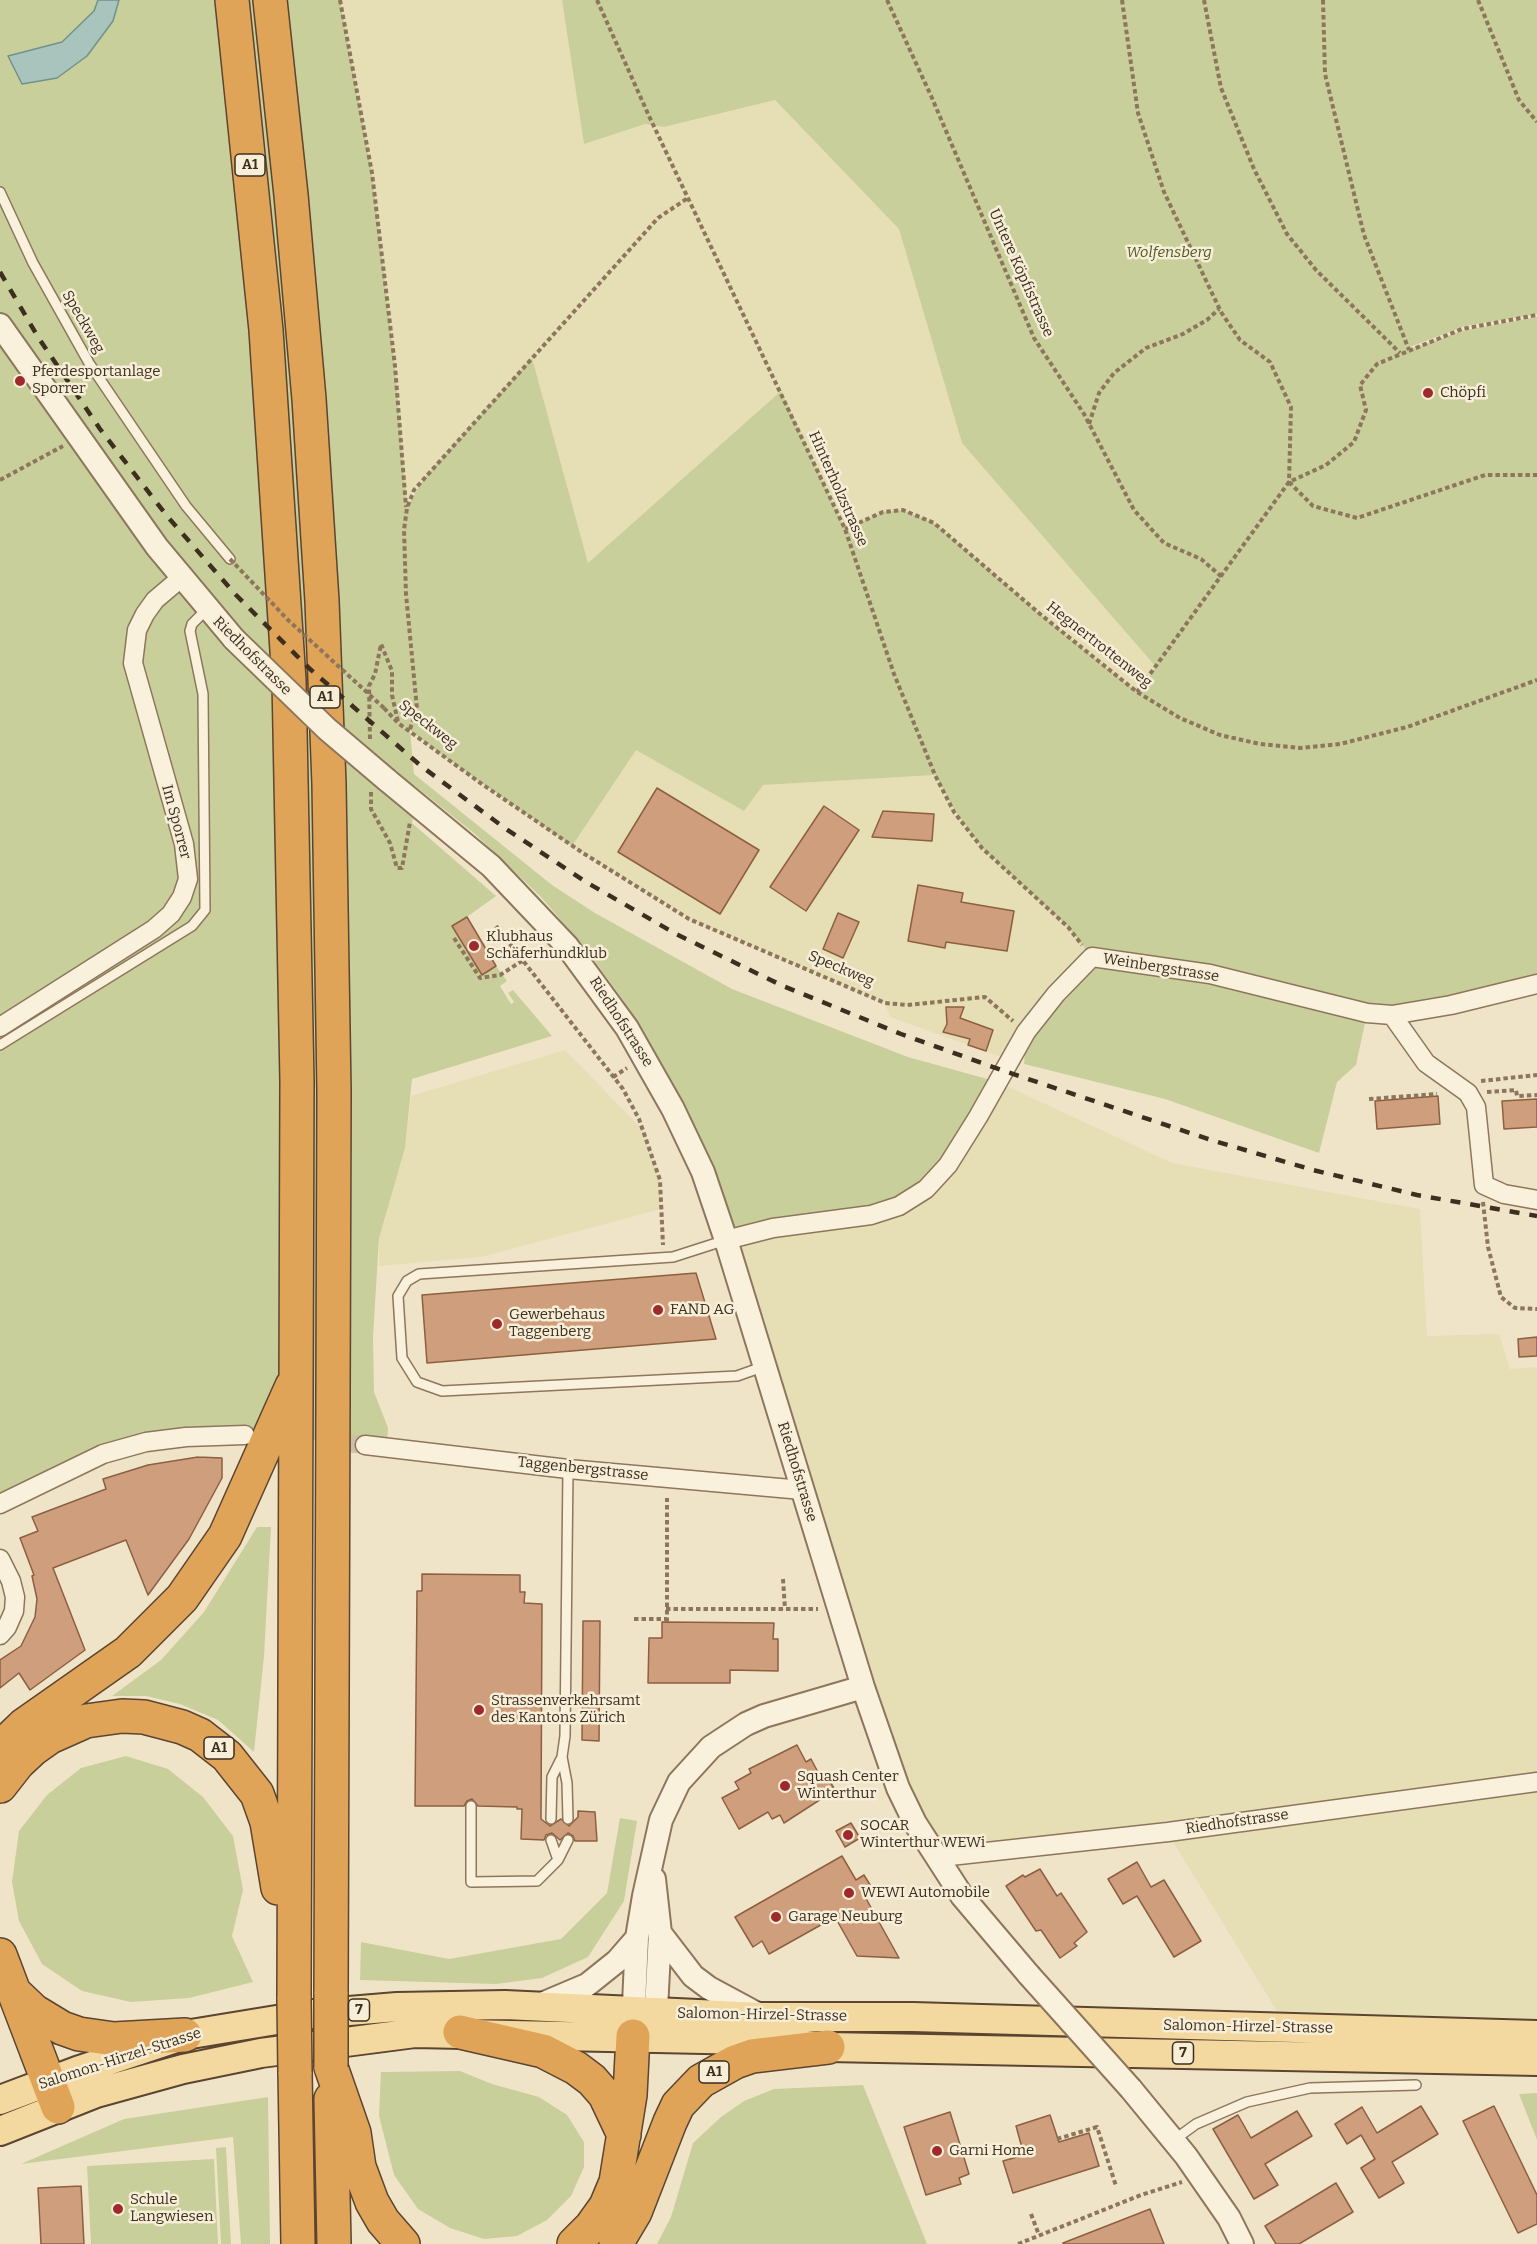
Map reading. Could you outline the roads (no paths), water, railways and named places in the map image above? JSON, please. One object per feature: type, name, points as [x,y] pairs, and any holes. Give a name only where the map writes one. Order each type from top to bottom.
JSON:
[{"type":"highway","name":"A1","points":[[232,0],[266,330],[289,681],[296,982],[294,1990],[298,2244]]},
{"type":"highway","name":"A1","points":[[270,0],[295,228],[309,399],[322,601],[329,784],[334,1091],[331,1994],[334,2244]]},
{"type":"highway","name":"A1","points":[[0,1748],[24,1725],[128,1652],[182,1598],[213,1556],[234,1518],[297,1373]]},
{"type":"highway","name":"A1","points":[[0,1786],[18,1763],[50,1737],[86,1721],[104,1717],[144,1717],[164,1721],[200,1735],[215,1745],[244,1774],[262,1804],[270,1836],[294,1990]]},
{"type":"highway","points":[[0,1955],[7,2000],[45,2097]]},
{"type":"highway","points":[[7,2000],[79,2034],[114,2039],[184,2035]]},
{"type":"highway","name":"A1","points":[[644,2024],[650,2169]]},
{"type":"highway","points":[[574,2244],[591,2227],[606,2206],[616,2182],[644,2024]]},
{"type":"highway","points":[[460,2032],[543,2051],[576,2068],[592,2080],[605,2095],[624,2135]]},
{"type":"highway","name":"A1","points":[[616,2244],[635,2212],[650,2169],[678,2105],[709,2075],[752,2056],[828,2047]]},
{"type":"highway","name":"A1","points":[[331,2067],[354,2133],[359,2167],[372,2202],[383,2222],[403,2244]]},
{"type":"main road","name":"Salomon-Hirzel-Strasse","points":[[0,2131],[45,2097],[184,2035],[264,2021],[372,2008],[456,2005],[536,2006],[752,2040],[828,2047],[1537,2061]]},
{"type":"main road","name":"Salomon-Hirzel-Strasse","points":[[0,2100],[45,2097],[140,2080],[261,2053],[415,2033],[762,2017],[913,2017],[1537,2035]]},
{"type":"street","name":"Riedhofstrasse","points":[[0,325],[78,437],[181,578],[207,609],[234,639],[320,723],[491,866],[549,925],[588,973],[639,1047],[673,1108],[703,1172],[719,1243],[765,1366],[863,1686],[898,1788],[939,1863],[962,1896],[1174,2140],[1229,2218],[1242,2244]]},
{"type":"street","name":"Im Sporrer","points":[[0,1027],[154,929],[171,914],[182,897],[188,879],[184,844],[132,663],[137,630],[145,614],[155,600],[181,578]]},
{"type":"street","name":"Weinbergstrasse","points":[[719,1243],[773,1228],[872,1215],[898,1206],[926,1189],[948,1165],[1026,1032],[1056,994],[1092,957],[1210,974],[1367,1013],[1392,1015],[1451,1005],[1537,984]]},
{"type":"street","points":[[1392,1015],[1426,1063],[1468,1093],[1476,1107],[1484,1185],[1504,1194],[1537,1200]]},
{"type":"street","points":[[0,1504],[93,1458],[135,1445],[186,1437],[245,1435]]},
{"type":"street","name":"Taggenbergstrasse","points":[[365,1445],[568,1469],[802,1490]]},
{"type":"street","points":[[0,1559],[11,1581],[15,1597],[14,1611],[7,1627],[0,1635]]},
{"type":"street","points":[[644,2024],[638,1938],[655,1842],[669,1799],[692,1766],[711,1747],[731,1733],[764,1716],[863,1686]]},
{"type":"street","name":"Riedhofstrasse","points":[[939,1863],[950,1856],[1168,1832],[1537,1782]]},
{"type":"street","points":[[644,2024],[660,1933],[652,1865]]},
{"type":"street","points":[[660,1933],[687,1969],[708,1988],[762,2017]]},
{"type":"street","points":[[536,2006],[587,1985],[617,1961],[638,1938]]},
{"type":"lane","name":"Speckweg","points":[[0,192],[33,263],[89,363],[186,506],[230,559]]},
{"type":"lane","points":[[0,1046],[192,926],[205,910],[203,694],[190,631],[192,624],[207,609]]},
{"type":"lane","points":[[719,1243],[663,1258],[419,1274],[407,1281],[398,1296],[402,1358],[417,1382],[442,1391],[737,1376],[765,1366]]},
{"type":"lane","points":[[551,1819],[552,1777],[562,1757],[565,1736],[568,1469]]},
{"type":"lane","points":[[562,1757],[567,1784],[568,1820]]},
{"type":"lane","points":[[471,1806],[471,1882],[537,1881],[558,1860],[568,1840]]},
{"type":"lane","points":[[551,1840],[558,1860]]},
{"type":"lane","points":[[1174,2140],[1196,2124],[1247,2103],[1310,2088],[1416,2085]]},
{"type":"water","points":[[98,0],[119,0],[113,21],[87,56],[57,78],[22,84],[8,56],[62,42],[94,11]]},
{"type":"tunnel","points":[[289,1437],[365,1445]]},
{"type":"railway","points":[[0,272],[38,337],[100,429],[167,516],[236,595],[310,669],[421,766],[506,829],[586,882],[676,934],[783,986],[901,1034],[1004,1071],[1211,1140],[1313,1170],[1417,1195],[1537,1216]]},
{"type":"place","name":"Pferdesportanlage Sporrer","points":[[20,381]]},
{"type":"place","name":"Chöpfi","points":[[1428,393]]},
{"type":"place","name":"Klubhaus Schäferhundklub","points":[[474,946]]},
{"type":"place","name":"FAND AG","points":[[658,1310]]},
{"type":"place","name":"Gewerbehaus Taggenberg","points":[[497,1324]]},
{"type":"place","name":"Strassenverkehrsamt des Kantons Zürich","points":[[479,1710]]},
{"type":"place","name":"Squash Center Winterthur","points":[[785,1786]]},
{"type":"place","name":"SOCAR Winterthur WEWi","points":[[848,1835]]},
{"type":"place","name":"WEWI Automobile","points":[[849,1893]]},
{"type":"place","name":"Garage Neuburg","points":[[776,1917]]},
{"type":"place","name":"Garni Home","points":[[937,2151]]},
{"type":"place","name":"Schule Langwiesen","points":[[118,2209]]},
{"type":"park label","name":"Wolfensberg","points":[[1169,253]]}]
